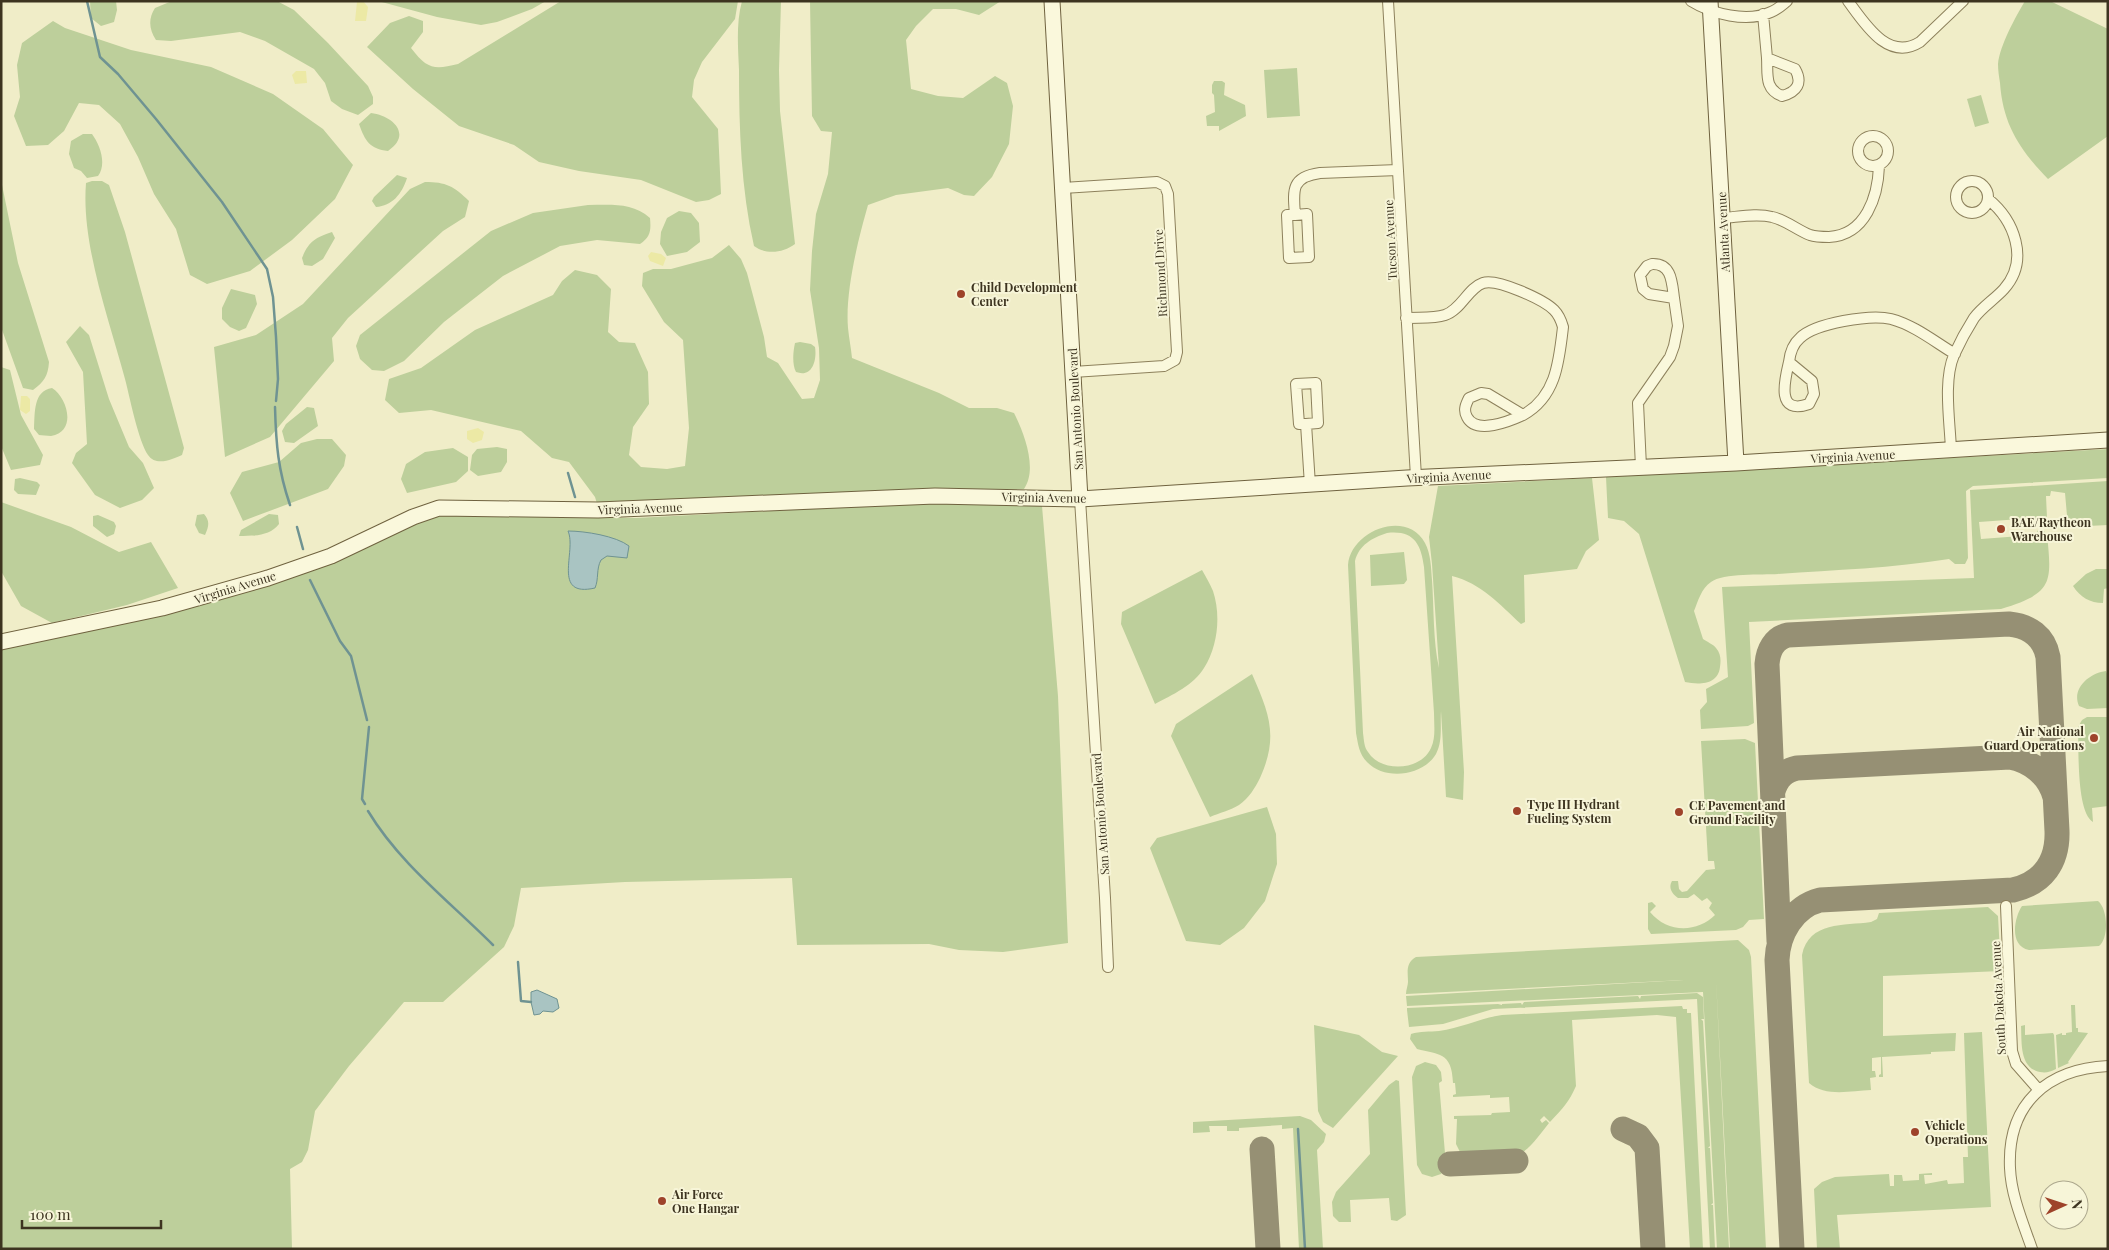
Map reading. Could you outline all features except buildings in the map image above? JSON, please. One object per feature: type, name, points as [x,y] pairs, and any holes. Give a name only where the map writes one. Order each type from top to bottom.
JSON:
[{"type":"street","name":"San Antonio Boulevard","points":[[1052,1],[1080,499],[1106,898],[1108,967]]},
{"type":"street","name":"Tucson Avenue","points":[[1388,1],[1416,477]]},
{"type":"street","points":[[1691,1],[1710,6],[1725,16],[1763,14],[1771,12],[1787,1]]},
{"type":"street","points":[[1848,1],[1881,41],[1892,47],[1903,48],[1914,46],[1920,42],[1963,1]]},
{"type":"street","name":"Atlanta Avenue","points":[[1710,6],[1736,462]]},
{"type":"street","points":[[1763,14],[1767,58]]},
{"type":"street","points":[[1723,218],[1766,215],[1776,218],[1811,236],[1828,237],[1839,235],[1855,226],[1869,212],[1877,189],[1879,166]]},
{"type":"street","points":[[1295,215],[1294,190],[1304,176],[1320,173],[1398,170]]},
{"type":"street","name":"Richmond Drive","points":[[1063,188],[1155,182],[1164,185],[1168,194],[1177,352],[1175,360],[1164,366],[1073,372]]},
{"type":"street","points":[[1951,450],[1949,375],[1955,354],[1973,319],[2007,285],[2016,261],[2016,241],[2013,229],[2001,211],[1988,199]]},
{"type":"street","points":[[1307,214],[1309,257],[1289,258],[1287,215],[1295,215],[1307,214]]},
{"type":"street","points":[[1406,318],[1446,315],[1484,282],[1508,286],[1555,310],[1561,319],[1563,327],[1554,380],[1548,394],[1540,403],[1523,415],[1506,422],[1480,426],[1469,421],[1465,413],[1465,407],[1473,395],[1484,393],[1523,415]]},
{"type":"street","points":[[1640,467],[1638,403],[1670,357],[1674,346],[1678,326],[1674,298]]},
{"type":"street","points":[[1789,362],[1794,344],[1805,334],[1818,327],[1867,318],[1885,318],[1901,322],[1955,354]]},
{"type":"street","points":[[1306,424],[1310,485]]},
{"type":"street","name":"Virginia Avenue","points":[[1,642],[162,608],[268,578],[331,556],[413,517],[439,508],[598,510],[935,496],[1080,499],[1416,477],[1736,462],[2108,440]]},
{"type":"street","name":"South Dakota Avenue","points":[[2006,906],[2012,1051],[2016,1064],[2038,1089]]},
{"type":"street","points":[[2032,1249],[2012,1187],[2010,1152],[2018,1119],[2038,1089],[2058,1077],[2075,1070],[2108,1066]]},
{"type":"green space","points":[[90,1],[116,1],[117,10],[114,22],[101,26],[91,18]]},
{"type":"green space","points":[[172,1],[277,1],[294,10],[328,43],[368,86],[373,97],[373,104],[358,115],[342,109],[331,101],[325,83],[314,69],[265,41],[240,32],[171,41],[156,40],[150,24],[151,16],[155,8]]},
{"type":"green space","points":[[378,1],[546,1],[532,9],[497,22],[481,25],[437,17]]},
{"type":"green space","points":[[561,1],[738,1],[735,19],[702,62],[694,80],[692,97],[718,129],[721,194],[709,200],[696,202],[641,180],[579,171],[539,162],[514,145],[459,126],[413,89],[367,47],[390,23],[409,16],[423,21],[423,32],[411,48],[422,60],[427,64],[437,67],[458,64]]},
{"type":"green space","points":[[742,1],[781,1],[780,111],[795,244],[774,252],[764,251],[754,246],[746,203],[740,137],[738,44],[738,26]]},
{"type":"green space","points":[[810,1],[1001,1],[979,15],[956,9],[933,9],[916,26],[906,40],[911,89],[938,96],[963,98],[995,76],[1007,83],[1013,106],[1009,144],[992,177],[974,196],[964,195],[948,188],[896,195],[868,205],[850,282],[848,328],[852,358],[939,393],[969,408],[997,408],[1014,413],[1022,430],[1030,461],[1030,472],[1024,489],[598,507],[595,497],[569,462],[552,458],[521,431],[431,410],[399,413],[385,400],[389,379],[421,368],[475,330],[553,295],[562,281],[575,270],[597,275],[611,289],[608,332],[619,342],[635,343],[648,372],[649,404],[633,427],[629,455],[641,467],[667,469],[685,466],[689,428],[683,340],[664,322],[642,286],[643,273],[653,269],[671,269],[712,258],[729,245],[741,259],[747,273],[764,337],[767,357],[778,363],[802,399],[814,398],[820,380],[819,348],[810,290],[812,251],[816,214],[828,174],[832,132],[821,131],[812,116]]},
{"type":"green space","points":[[2025,1],[2050,1],[2108,29],[2108,136],[2048,179],[2021,147],[2009,124],[2002,98],[1998,69],[1999,57],[2008,32]]},
{"type":"green space","points":[[53,21],[65,28],[131,50],[211,67],[273,94],[323,129],[353,165],[335,199],[292,240],[250,271],[207,284],[190,275],[176,229],[154,194],[138,157],[120,124],[99,105],[79,103],[64,131],[48,145],[26,146],[14,116],[20,97],[17,65],[22,43]]},
{"type":"green space","points":[[1297,68],[1300,116],[1267,118],[1264,70]]},
{"type":"green space","points":[[1214,81],[1225,83],[1224,95],[1245,105],[1246,116],[1219,131],[1219,126],[1207,126],[1206,116],[1215,112],[1214,95],[1212,93]]},
{"type":"green space","points":[[1981,95],[1989,123],[1975,127],[1967,99]]},
{"type":"green space","points":[[371,113],[387,118],[397,127],[399,139],[388,151],[372,146],[359,124]]},
{"type":"green space","points":[[83,134],[92,134],[100,149],[102,166],[98,176],[87,178],[81,171],[74,168],[69,154],[71,141]]},
{"type":"green space","points":[[397,175],[407,178],[399,194],[392,202],[376,207],[372,201],[374,197]]},
{"type":"green space","points":[[1,180],[18,263],[49,362],[45,378],[33,390],[23,388],[1,327]]},
{"type":"green space","points":[[102,181],[109,185],[125,232],[184,448],[182,455],[169,460],[155,461],[151,459],[144,448],[104,307],[88,231],[86,183]]},
{"type":"green space","points":[[425,182],[444,184],[454,188],[464,196],[469,201],[465,217],[443,231],[348,318],[332,338],[334,361],[270,437],[225,457],[214,347],[256,335],[303,304],[410,189]]},
{"type":"green space","points":[[588,205],[613,205],[636,209],[650,218],[648,236],[640,244],[597,240],[560,246],[503,276],[444,322],[404,361],[384,371],[372,370],[360,359],[356,346],[360,335],[491,231],[533,213]]},
{"type":"green space","points":[[679,211],[691,213],[699,223],[700,242],[687,252],[667,256],[660,244],[661,232],[667,218]]},
{"type":"green space","points":[[332,232],[335,238],[323,259],[312,266],[304,265],[302,258],[310,244],[317,238]]},
{"type":"green space","points":[[231,289],[255,295],[257,304],[246,328],[239,331],[230,327],[222,319],[222,308]]},
{"type":"green space","points":[[80,326],[89,335],[109,399],[129,447],[143,463],[154,488],[142,500],[120,508],[95,495],[72,463],[76,453],[87,444],[83,372],[66,342]]},
{"type":"green space","points":[[795,343],[811,344],[815,347],[813,366],[810,370],[802,373],[796,372],[793,362]]},
{"type":"green space","points":[[1,367],[10,370],[21,415],[43,455],[40,465],[11,470],[1,446]]},
{"type":"green space","points":[[52,388],[58,393],[66,407],[67,422],[59,433],[51,436],[39,435],[34,429],[36,404],[41,393]]},
{"type":"green space","points":[[307,407],[314,408],[318,426],[294,443],[285,442],[282,431],[286,424]]},
{"type":"green space","points":[[317,439],[332,439],[346,455],[344,466],[328,489],[243,521],[230,493],[242,472],[279,462],[301,443]]},
{"type":"green space","points":[[497,447],[507,449],[507,462],[501,472],[478,476],[470,470],[472,455],[477,449]]},
{"type":"green space","points":[[453,448],[468,457],[468,471],[456,482],[407,493],[401,479],[406,464],[425,452]]},
{"type":"green space","points":[[2108,449],[2108,478],[1973,486],[1966,491],[1968,558],[1965,564],[1955,564],[1949,559],[1907,565],[1733,576],[1711,582],[1702,592],[1694,611],[1703,639],[1718,650],[1720,664],[1716,677],[1702,683],[1685,682],[1639,534],[1624,521],[1608,518],[1606,477]]},
{"type":"green space","points":[[20,478],[37,482],[40,485],[36,495],[18,494],[14,490],[15,479]]},
{"type":"green space","points":[[1592,478],[1599,540],[1586,551],[1577,569],[1524,575],[1525,622],[1521,624],[1481,589],[1452,576],[1464,772],[1463,800],[1446,797],[1441,711],[1440,738],[1436,754],[1422,767],[1413,771],[1393,774],[1375,768],[1362,756],[1356,733],[1348,565],[1351,553],[1359,542],[1369,534],[1381,528],[1394,526],[1406,527],[1417,533],[1425,543],[1431,566],[1439,668],[1429,537],[1438,486]],"holes":[[[1387,533],[1409,536],[1414,540],[1421,551],[1423,559],[1434,713],[1434,735],[1431,748],[1426,756],[1419,761],[1401,766],[1391,766],[1374,759],[1364,743],[1355,561],[1357,555],[1367,543]]]},
{"type":"green space","points":[[2108,481],[2108,525],[2068,527],[2065,493],[2051,491],[2050,496],[2046,496],[2047,518],[2044,521],[2035,521],[2034,518],[1979,522],[1981,539],[2035,535],[2038,530],[2044,531],[2047,534],[2048,575],[2040,591],[2031,598],[2001,609],[1749,622],[1754,723],[1748,726],[1701,729],[1700,710],[1707,702],[1706,689],[1728,677],[1722,587],[1974,578],[1970,490]]},
{"type":"green space","points":[[1,502],[71,527],[119,552],[151,542],[178,588],[127,605],[52,623],[21,606],[1,571]]},
{"type":"green space","points":[[941,502],[1042,506],[1058,696],[1068,943],[1003,952],[959,950],[929,944],[797,945],[792,878],[625,882],[521,888],[514,926],[504,947],[443,1002],[404,1002],[349,1066],[315,1111],[308,1150],[302,1162],[290,1169],[292,1249],[1,1249],[1,648],[145,617],[443,513],[636,518]]},
{"type":"green space","points":[[204,514],[208,524],[205,535],[199,533],[195,525],[197,515]]},
{"type":"green space","points":[[269,514],[278,515],[279,524],[271,531],[250,536],[239,536],[241,530]]},
{"type":"green space","points":[[98,515],[114,522],[116,526],[114,534],[107,537],[93,526],[93,516]]},
{"type":"green space","points":[[1404,552],[1407,580],[1404,584],[1371,586],[1370,555]]},
{"type":"green space","points":[[2096,569],[2108,569],[2108,588],[2104,589],[2103,603],[2086,599],[2073,586],[2086,574]]},
{"type":"green space","points":[[1202,570],[1213,591],[1217,610],[1217,630],[1209,659],[1195,680],[1155,704],[1121,624],[1122,612]]},
{"type":"green space","points":[[2106,671],[2108,676],[2108,708],[2087,709],[2079,706],[2078,693],[2083,682],[2100,672]]},
{"type":"green space","points":[[1252,674],[1270,725],[1269,750],[1266,763],[1258,782],[1246,799],[1236,807],[1210,817],[1171,736],[1176,724]]},
{"type":"green space","points":[[2087,717],[2108,717],[2108,806],[2092,808],[2093,822],[2084,806],[2080,779],[2078,727],[2082,720]]},
{"type":"green space","points":[[1745,739],[1755,743],[1764,919],[1749,920],[1743,927],[1736,930],[1651,934],[1648,929],[1648,903],[1652,902],[1656,906],[1650,912],[1657,919],[1673,927],[1682,928],[1700,925],[1715,915],[1709,908],[1712,903],[1707,898],[1702,901],[1694,894],[1688,898],[1678,898],[1672,893],[1670,886],[1672,881],[1678,881],[1679,889],[1682,892],[1687,891],[1706,870],[1715,869],[1714,861],[1708,861],[1701,741]]},
{"type":"green space","points":[[1267,807],[1276,834],[1277,864],[1265,901],[1244,928],[1220,945],[1186,941],[1150,848],[1157,838]]},
{"type":"green space","points":[[2098,901],[2104,910],[2106,924],[2104,937],[2099,946],[2029,950],[2018,943],[2015,924],[2022,906]]},
{"type":"green space","points":[[1988,907],[1998,916],[2001,971],[1883,976],[1883,1036],[1956,1033],[1955,1051],[1882,1057],[1883,1077],[1879,1077],[1881,1074],[1881,1057],[1872,1058],[1872,1071],[1875,1071],[1876,1077],[1870,1078],[1871,1090],[1830,1092],[1809,1083],[1802,955],[1806,944],[1812,936],[1829,927],[1871,922],[1877,919],[1879,913]]},
{"type":"green space","points":[[1738,940],[1749,950],[1751,957],[1766,1249],[1730,1249],[1716,979],[1729,1249],[1717,1249],[1703,992],[1407,1006],[1406,996],[1684,980],[1406,994],[1409,965],[1412,959],[1416,957]]},
{"type":"green space","points":[[1697,993],[1703,997],[1704,1019],[1701,1019],[1703,1021],[1710,1146],[1708,1148],[1710,1148],[1713,1203],[1711,1205],[1713,1205],[1715,1249],[1710,1249],[1697,999],[1493,1009],[1443,1024],[1409,1027],[1407,1010],[1407,1008],[1521,1003],[1522,1005],[1524,1002],[1638,996],[1640,999],[1641,996]]},
{"type":"green space","points":[[2071,1005],[2075,1005],[2076,1028],[2078,1028],[2078,1032],[2088,1033],[2069,1063],[2058,1068],[2056,1035],[2062,1033],[2062,1035],[2066,1035],[2066,1033],[2072,1032]]},
{"type":"green space","points":[[1682,1006],[1683,1009],[1687,1009],[1687,1013],[1691,1013],[1703,1249],[1690,1249],[1676,1017],[1657,1015],[1572,1020],[1576,1086],[1571,1096],[1550,1122],[1544,1116],[1540,1120],[1542,1123],[1546,1120],[1549,1123],[1537,1139],[1523,1152],[1500,1156],[1480,1156],[1460,1152],[1456,1144],[1457,1119],[1454,1119],[1454,1116],[1491,1115],[1492,1113],[1510,1112],[1509,1097],[1490,1098],[1490,1095],[1453,1097],[1456,1094],[1455,1083],[1453,1083],[1450,1065],[1447,1060],[1437,1054],[1417,1049],[1410,1039],[1411,1034],[1414,1033],[1447,1030],[1502,1015]]},
{"type":"green space","points":[[1314,1025],[1359,1035],[1382,1052],[1398,1056],[1333,1128],[1323,1122],[1318,1111]]},
{"type":"green space","points":[[2025,1025],[2025,1035],[2053,1033],[2056,1069],[2040,1072],[2033,1070],[2028,1065],[2022,1047],[2021,1026]]},
{"type":"green space","points":[[1982,1032],[1991,1207],[1837,1215],[1840,1249],[1817,1249],[1814,1189],[1822,1182],[1835,1177],[1889,1174],[1890,1186],[1894,1186],[1894,1175],[1902,1175],[1903,1181],[1919,1180],[1919,1174],[1932,1173],[1932,1175],[1924,1175],[1925,1184],[1947,1180],[1948,1184],[1964,1183],[1963,1157],[1968,1157],[1964,1033]]},
{"type":"green space","points":[[1425,1062],[1436,1065],[1441,1072],[1442,1081],[1439,1083],[1446,1165],[1441,1174],[1432,1177],[1422,1174],[1417,1165],[1412,1077],[1416,1066]]},
{"type":"green space","points":[[1396,1080],[1399,1081],[1406,1215],[1397,1221],[1391,1220],[1389,1198],[1350,1200],[1351,1222],[1339,1222],[1333,1216],[1332,1202],[1336,1192],[1370,1154],[1368,1110],[1389,1085]]},
{"type":"green space","points":[[1300,1116],[1311,1120],[1326,1134],[1324,1142],[1317,1150],[1323,1249],[1299,1249],[1293,1128],[1282,1129],[1282,1125],[1239,1128],[1239,1131],[1227,1131],[1227,1126],[1209,1126],[1210,1132],[1193,1133],[1193,1122]]},
{"type":"sand","points":[[363,1],[368,7],[366,21],[355,21],[357,2]]},
{"type":"sand","points":[[296,71],[306,71],[307,83],[295,84],[292,75]]},
{"type":"sand","points":[[651,252],[661,254],[666,258],[663,266],[650,261],[648,256]]},
{"type":"sand","points":[[21,396],[27,396],[30,399],[30,411],[26,414],[20,410]]},
{"type":"sand","points":[[478,428],[484,432],[482,440],[473,443],[467,439],[467,431]]},
{"type":"water","points":[[568,531],[600,535],[623,542],[629,546],[627,558],[607,556],[601,560],[595,588],[582,589],[573,586],[569,580],[568,571],[570,540]]},
{"type":"water","points":[[537,990],[557,999],[559,1008],[553,1012],[543,1011],[540,1014],[534,1015],[531,992]]},
{"type":"waterway","points":[[87,1],[100,57],[118,74],[156,119],[222,202],[267,269],[273,297],[276,337],[278,379],[276,401]]},
{"type":"waterway","points":[[275,407],[278,457],[290,505]]},
{"type":"waterway","points":[[568,473],[575,497]]},
{"type":"waterway","points":[[297,527],[303,549]]},
{"type":"waterway","points":[[310,580],[340,641],[351,656],[367,720]]},
{"type":"waterway","points":[[365,804],[362,799],[369,727]]},
{"type":"waterway","points":[[368,811],[410,865],[493,945]]},
{"type":"waterway","points":[[518,962],[521,1001],[531,1002]]},
{"type":"waterway","points":[[1298,1129],[1305,1249]]},
{"type":"taxiway","points":[[1779,941],[1767,664],[1770,650],[1775,642],[1788,635],[2009,624],[2023,627],[2035,633],[2043,643],[2048,657],[2057,831],[2055,852],[2047,870],[2033,882],[2013,890],[1820,900],[1810,904],[1795,915],[1784,931],[1780,941],[1777,960],[1792,1249]]},
{"type":"taxiway","points":[[1773,791],[1782,776],[1788,771],[1797,768],[2010,757],[2025,762],[2038,770],[2048,782],[2055,797]]},
{"type":"taxiway","points":[[1623,1129],[1638,1136],[1647,1148],[1653,1249]]},
{"type":"taxiway","points":[[1262,1149],[1268,1249]]},
{"type":"taxiway","points":[[1450,1164],[1516,1161]]},
{"type":"place","name":"Child Development Center","points":[[961,294]]},
{"type":"place","name":"BAE/Raytheon Warehouse","points":[[2001,529]]},
{"type":"place","name":"Air National Guard Operations","points":[[2094,738]]},
{"type":"place","name":"Type III Hydrant Fueling System","points":[[1517,811]]},
{"type":"place","name":"CE Pavement and Ground Facility","points":[[1679,812]]},
{"type":"place","name":"Vehicle Operations","points":[[1915,1132]]},
{"type":"place","name":"Air Force One Hangar","points":[[662,1201]]}]
